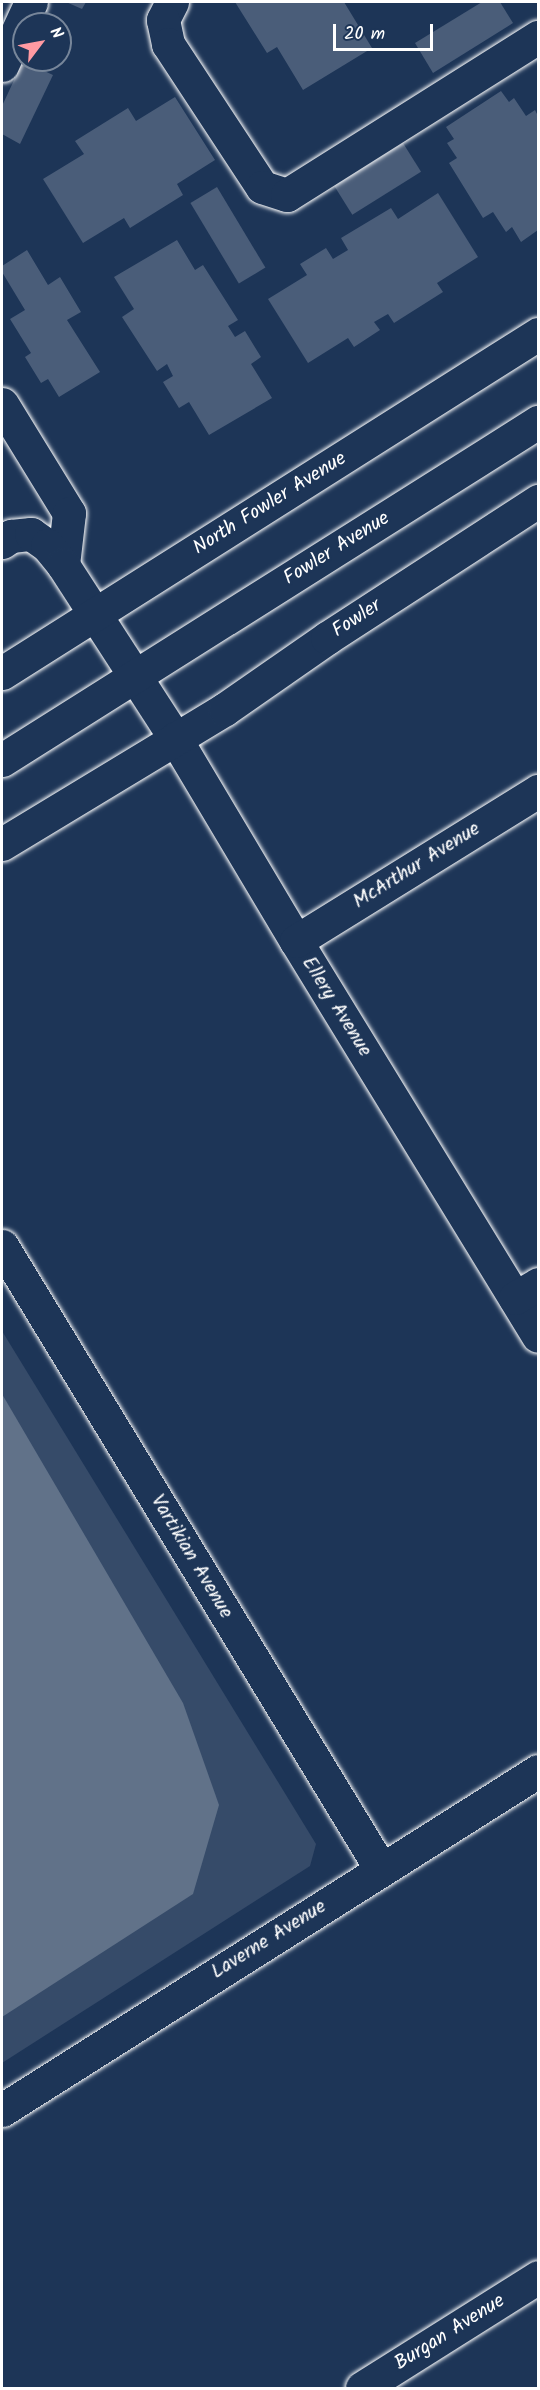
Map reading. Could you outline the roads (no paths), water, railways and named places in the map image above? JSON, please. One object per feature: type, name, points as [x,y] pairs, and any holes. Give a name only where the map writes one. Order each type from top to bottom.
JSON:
[{"type":"street","points":[[2,65],[31,2]]},
{"type":"street","points":[[172,2],[163,20],[168,44],[262,187],[287,195],[538,37]]},
{"type":"street","name":"North Fowler Avenue","points":[[2,673],[538,334]]},
{"type":"street","points":[[2,404],[69,513],[63,565]]},
{"type":"street","name":"Fowler Avenue","points":[[135,676],[538,422]]},
{"type":"street","name":"Fowler","points":[[2,843],[225,709],[327,638],[538,501]]},
{"type":"street","name":"Ellery Avenue","points":[[5,532],[31,534],[47,545],[96,614],[176,738],[296,941],[527,1291],[538,1336]]},
{"type":"street","points":[[2,760],[135,676]]},
{"type":"street","name":"McArthur Avenue","points":[[296,941],[538,791]]},
{"type":"street","name":"Vartikian Avenue","points":[[2,1246],[381,1869]]},
{"type":"street","name":"Laverne Avenue","points":[[2,2110],[538,1771]]},
{"type":"street","name":"Burgan Avenue","points":[[362,2388],[538,2277]]}]
